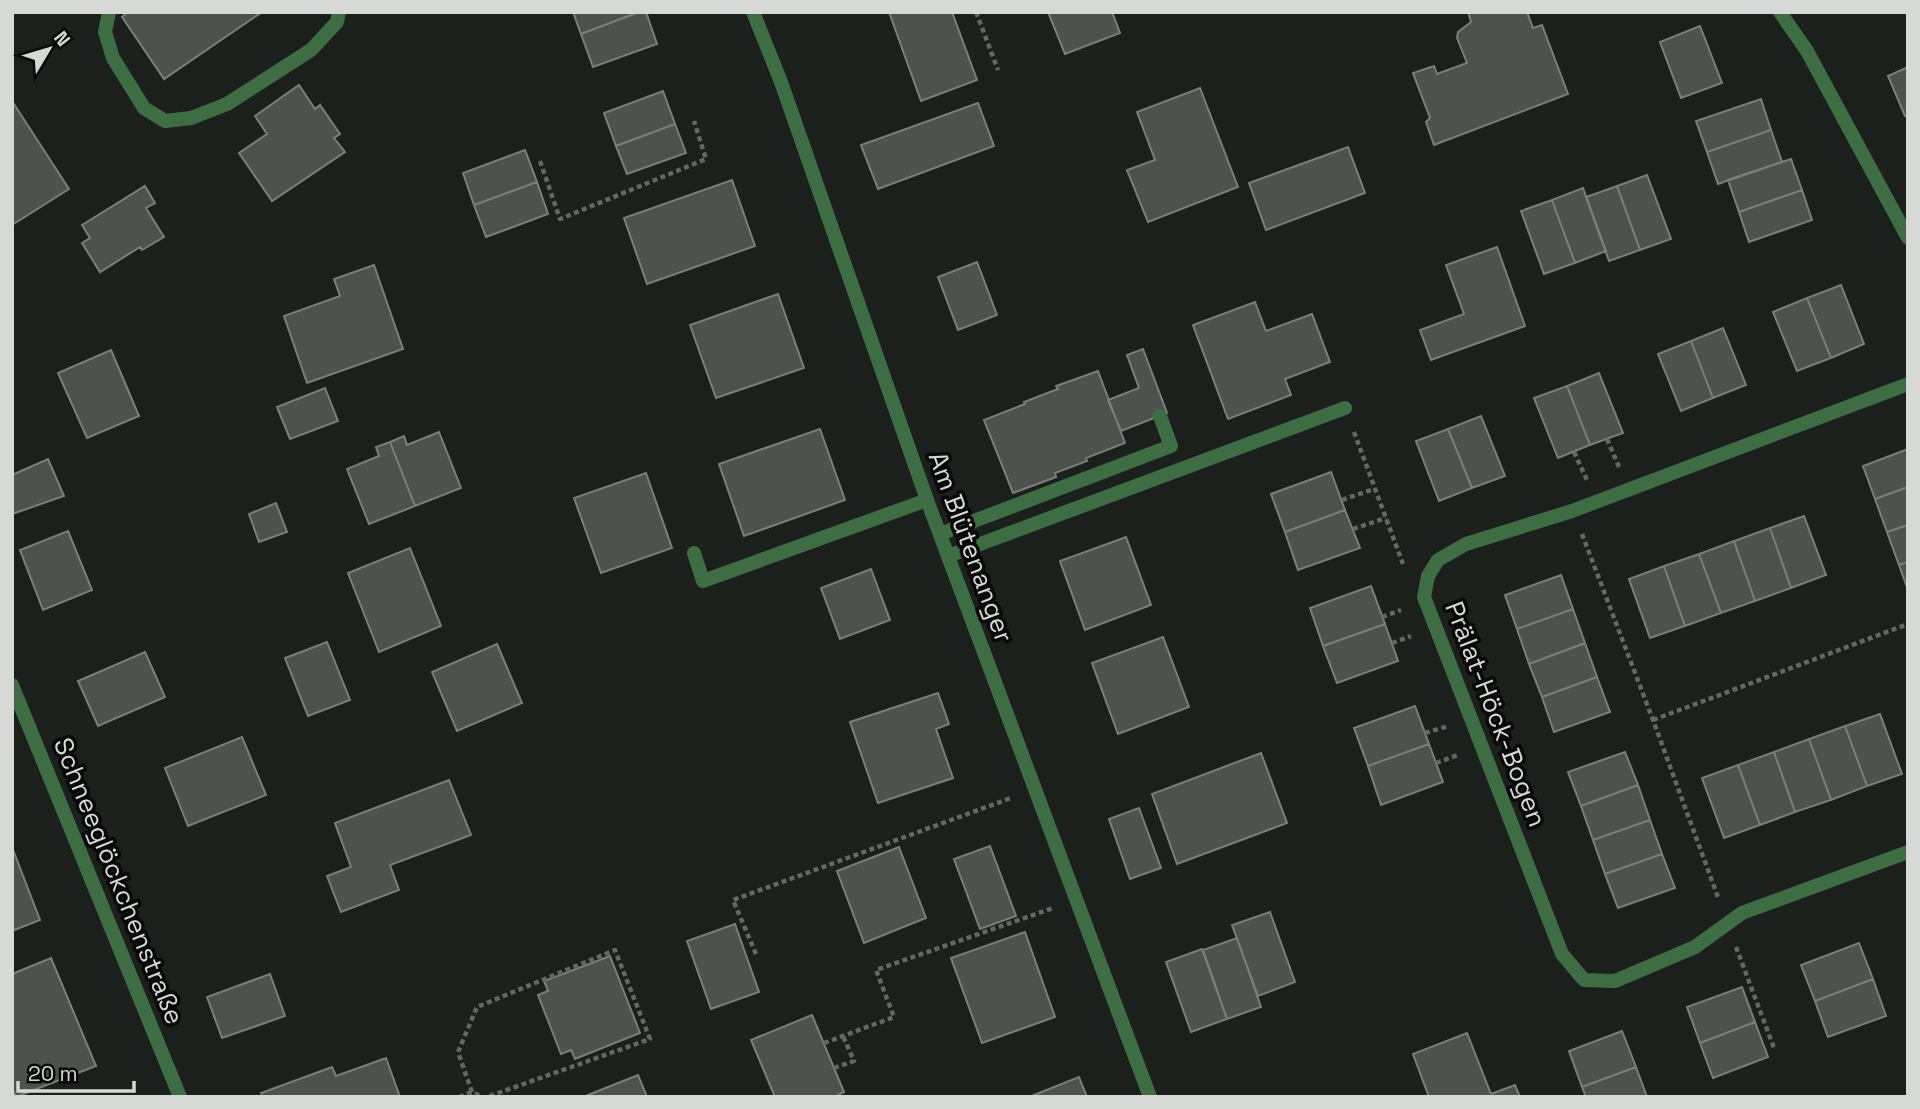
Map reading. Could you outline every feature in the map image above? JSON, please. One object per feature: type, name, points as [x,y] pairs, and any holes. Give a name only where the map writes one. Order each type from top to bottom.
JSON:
[{"type":"street","points":[[108,12],[105,32],[113,58],[144,108],[165,121],[191,118],[227,104],[311,50],[337,22],[339,12]]},
{"type":"street","name":"Am Blütenanger","points":[[753,12],[781,82],[927,500],[1150,1097]]},
{"type":"street","points":[[1780,12],[1807,51],[1908,238]]},
{"type":"street","name":"Prälat-Höck-Bogen","points":[[1908,384],[1572,511],[1466,544],[1438,560],[1427,576],[1424,597],[1562,954],[1584,980],[1615,981],[1695,947],[1742,913],[1908,852]]},
{"type":"street","points":[[948,556],[1345,408]]},
{"type":"street","points":[[940,534],[1171,446],[1160,416]]},
{"type":"street","points":[[694,553],[703,581],[927,500]]},
{"type":"street","name":"Schneeglöckchenstraße","points":[[12,685],[18,712],[180,1097]]},
{"type":"path","points":[[976,12],[998,70]]},
{"type":"path","points":[[540,161],[560,219],[706,159],[694,121]]},
{"type":"path","points":[[1352,428],[1404,565],[1427,576]]},
{"type":"path","points":[[1342,500],[1375,489]]},
{"type":"path","points":[[1572,511],[1653,720],[1774,1048]]},
{"type":"path","points":[[1353,529],[1386,518]]},
{"type":"path","points":[[1653,720],[1908,624]]},
{"type":"path","points":[[756,954],[733,900],[1035,790]]},
{"type":"path","points":[[824,1043],[894,1017],[876,970],[1077,900]]},
{"type":"path","points":[[459,1097],[472,1092],[485,1097],[650,1039],[615,950],[477,1007],[458,1052],[472,1092]]},
{"type":"path","points":[[834,1068],[854,1061],[843,1036]]},
{"type":"building","points":[[128,12],[262,12],[164,79],[122,17]]},
{"type":"building","points":[[573,12],[639,12],[581,34]]},
{"type":"building","points":[[639,12],[646,12],[657,44],[593,67],[581,34]]},
{"type":"building","points":[[889,12],[952,12],[977,80],[921,101]]},
{"type":"building","points":[[1048,12],[1112,12],[1120,33],[1065,54]]},
{"type":"building","points":[[1468,12],[1527,12],[1533,28],[1542,25],[1568,94],[1434,145],[1426,122],[1430,118],[1413,73],[1434,66],[1437,74],[1467,63],[1457,38],[1458,32],[1471,22]]},
{"type":"building","points":[[1700,26],[1722,83],[1681,98],[1660,42]]},
{"type":"building","points":[[1908,67],[1908,115],[1905,116],[1888,76]]},
{"type":"building","points":[[299,85],[315,109],[320,105],[340,134],[334,138],[345,152],[272,201],[239,153],[267,134],[255,116]]},
{"type":"building","points":[[1200,88],[1238,187],[1148,222],[1127,170],[1155,160],[1137,112]]},
{"type":"building","points":[[663,91],[675,124],[616,146],[604,113]]},
{"type":"building","points":[[1761,99],[1771,130],[1707,152],[1696,121]]},
{"type":"building","points":[[12,101],[69,189],[12,225]]},
{"type":"building","points":[[978,103],[994,146],[878,189],[861,145]]},
{"type":"building","points":[[675,124],[686,153],[627,174],[616,146]]},
{"type":"building","points":[[1771,130],[1782,162],[1718,184],[1707,152]]},
{"type":"building","points":[[1348,147],[1365,193],[1266,230],[1249,183]]},
{"type":"building","points":[[525,150],[537,182],[474,205],[463,173]]},
{"type":"building","points":[[1791,159],[1802,190],[1739,212],[1728,180]]},
{"type":"building","points":[[1647,175],[1671,239],[1640,250],[1617,186]]},
{"type":"building","points":[[732,180],[755,246],[647,284],[624,218]]},
{"type":"building","points":[[537,182],[548,214],[486,237],[474,205]]},
{"type":"building","points":[[145,186],[155,203],[146,208],[164,237],[142,250],[140,247],[100,272],[82,243],[90,238],[82,225]]},
{"type":"building","points":[[1617,186],[1640,250],[1609,261],[1586,197]]},
{"type":"building","points":[[1583,188],[1606,251],[1575,263],[1552,200]]},
{"type":"building","points":[[1802,190],[1812,220],[1749,242],[1739,212]]},
{"type":"building","points":[[1552,200],[1575,263],[1544,274],[1521,211]]},
{"type":"building","points":[[1497,247],[1525,326],[1431,360],[1420,330],[1464,314],[1446,265]]},
{"type":"building","points":[[977,262],[997,315],[958,330],[938,277]]},
{"type":"building","points":[[374,265],[403,349],[307,383],[284,316],[340,296],[334,279]]},
{"type":"building","points":[[1841,285],[1864,344],[1831,358],[1807,298]]},
{"type":"building","points":[[778,294],[804,368],[716,398],[690,325]]},
{"type":"building","points":[[1807,298],[1831,358],[1797,371],[1773,312]]},
{"type":"building","points":[[1255,302],[1266,331],[1312,314],[1330,362],[1285,379],[1291,395],[1228,419],[1193,325]]},
{"type":"building","points":[[1723,328],[1746,385],[1713,398],[1691,341]]},
{"type":"building","points":[[1691,341],[1713,398],[1681,411],[1658,354]]},
{"type":"building","points":[[1143,349],[1167,413],[1121,431],[1108,400],[1139,388],[1127,355]]},
{"type":"building","points":[[111,350],[139,416],[87,438],[58,373]]},
{"type":"building","points":[[1098,371],[1125,443],[1055,473],[1056,477],[1013,493],[984,420],[1058,389],[1056,386]]},
{"type":"building","points":[[1599,373],[1623,433],[1590,445],[1567,386]]},
{"type":"building","points":[[1567,386],[1590,445],[1558,458],[1534,398]]},
{"type":"building","points":[[325,388],[338,421],[290,439],[277,407]]},
{"type":"building","points":[[1481,416],[1505,476],[1472,488],[1448,429]]},
{"type":"building","points":[[820,429],[845,500],[744,536],[719,464]]},
{"type":"building","points":[[1448,429],[1472,488],[1439,501],[1416,441]]},
{"type":"building","points":[[439,432],[461,488],[415,506],[390,442],[404,436],[407,445]]},
{"type":"building","points":[[390,442],[415,506],[369,524],[347,469],[379,456],[376,447]]},
{"type":"building","points":[[1908,449],[1908,487],[1875,499],[1863,466]]},
{"type":"building","points":[[48,459],[64,496],[12,514],[12,475]]},
{"type":"building","points":[[1331,472],[1345,510],[1285,532],[1271,494]]},
{"type":"building","points":[[646,473],[672,548],[601,573],[574,498]]},
{"type":"building","points":[[1908,487],[1908,525],[1887,532],[1875,499]]},
{"type":"building","points":[[276,503],[287,532],[259,542],[249,514]]},
{"type":"building","points":[[1345,510],[1360,548],[1298,570],[1285,532]]},
{"type":"building","points":[[1804,516],[1826,575],[1791,588],[1770,528]]},
{"type":"building","points":[[1908,525],[1908,562],[1899,565],[1887,532]]},
{"type":"building","points":[[1770,528],[1791,588],[1755,601],[1734,541]]},
{"type":"building","points":[[68,531],[92,590],[43,610],[20,550]]},
{"type":"building","points":[[1126,537],[1151,605],[1085,630],[1060,561]]},
{"type":"building","points":[[1734,541],[1755,601],[1721,613],[1699,554]]},
{"type":"building","points":[[410,548],[441,626],[379,652],[348,573]]},
{"type":"building","points":[[1699,554],[1721,613],[1685,626],[1664,566]]},
{"type":"building","points":[[1908,562],[1908,590],[1899,565]]},
{"type":"building","points":[[1664,566],[1685,626],[1650,638],[1629,579]]},
{"type":"building","points":[[871,569],[890,620],[840,639],[821,588]]},
{"type":"building","points":[[1561,575],[1573,609],[1517,629],[1505,595]]},
{"type":"building","points":[[1371,586],[1385,624],[1323,646],[1310,608]]},
{"type":"building","points":[[1573,609],[1585,643],[1529,664],[1517,629]]},
{"type":"building","points":[[1385,624],[1398,661],[1337,683],[1323,646]]},
{"type":"building","points":[[1163,637],[1189,707],[1118,734],[1092,663]]},
{"type":"building","points":[[327,642],[350,700],[308,716],[285,658]]},
{"type":"building","points":[[1585,643],[1597,677],[1542,697],[1529,664]]},
{"type":"building","points":[[497,644],[522,703],[457,731],[432,672]]},
{"type":"building","points":[[145,652],[165,697],[98,726],[78,681]]},
{"type":"building","points":[[1597,677],[1610,712],[1554,732],[1542,697]]},
{"type":"building","points":[[938,693],[949,724],[936,729],[953,778],[878,803],[850,722]]},
{"type":"building","points":[[1415,706],[1429,744],[1368,766],[1354,728]]},
{"type":"building","points":[[1880,714],[1902,774],[1867,786],[1845,726]]},
{"type":"building","points":[[1845,726],[1867,786],[1831,800],[1809,739]]},
{"type":"building","points":[[242,737],[266,795],[188,826],[165,768]]},
{"type":"building","points":[[1809,739],[1831,800],[1795,812],[1774,752]]},
{"type":"building","points":[[1429,744],[1443,782],[1381,805],[1368,766]]},
{"type":"building","points":[[1625,752],[1638,785],[1581,806],[1568,772]]},
{"type":"building","points":[[1774,752],[1795,812],[1760,825],[1738,765]]},
{"type":"building","points":[[1261,753],[1287,823],[1177,864],[1152,794]]},
{"type":"building","points":[[1738,765],[1760,825],[1724,838],[1702,778]]},
{"type":"building","points":[[449,780],[471,835],[390,865],[399,890],[341,912],[327,876],[351,867],[335,823]]},
{"type":"building","points":[[1638,785],[1650,820],[1593,840],[1581,806]]},
{"type":"building","points":[[1139,808],[1161,868],[1130,879],[1109,819]]},
{"type":"building","points":[[1650,820],[1662,854],[1605,874],[1593,840]]},
{"type":"building","points":[[990,846],[1016,916],[980,929],[954,859]]},
{"type":"building","points":[[12,847],[40,920],[12,931]]},
{"type":"building","points":[[899,847],[926,918],[864,943],[837,871]]},
{"type":"building","points":[[1662,854],[1675,888],[1618,908],[1605,874]]},
{"type":"building","points":[[1270,912],[1295,982],[1258,996],[1232,925]]},
{"type":"building","points":[[735,924],[759,992],[711,1009],[687,941]]},
{"type":"building","points":[[1025,932],[1055,1017],[982,1043],[951,958]]},
{"type":"building","points":[[1237,938],[1261,1007],[1227,1019],[1203,950]]},
{"type":"building","points":[[1859,943],[1873,979],[1815,1001],[1801,965]]},
{"type":"building","points":[[1202,949],[1227,1019],[1191,1032],[1166,962]]},
{"type":"building","points":[[610,956],[640,1033],[575,1059],[571,1050],[561,1054],[538,995],[548,991],[544,981]]},
{"type":"building","points":[[51,958],[96,1066],[16,1097],[12,1088],[12,974]]},
{"type":"building","points":[[270,974],[285,1016],[222,1038],[207,997]]},
{"type":"building","points":[[1873,979],[1886,1016],[1828,1037],[1815,1001]]},
{"type":"building","points":[[1742,987],[1755,1022],[1700,1043],[1687,1007]]},
{"type":"building","points":[[812,1015],[844,1092],[834,1097],[775,1097],[751,1040]]},
{"type":"building","points":[[1755,1022],[1768,1057],[1713,1078],[1700,1043]]},
{"type":"building","points":[[1622,1031],[1636,1067],[1582,1087],[1569,1051]]},
{"type":"building","points":[[1467,1033],[1491,1094],[1515,1085],[1520,1097],[1429,1097],[1413,1054]]},
{"type":"building","points":[[386,1058],[400,1097],[263,1097],[261,1093],[332,1067],[336,1076]]},
{"type":"building","points":[[1636,1067],[1647,1097],[1586,1097],[1582,1087]]},
{"type":"building","points":[[638,1075],[647,1097],[583,1097]]},
{"type":"building","points":[[1079,1077],[1087,1097],[1029,1097]]}]
